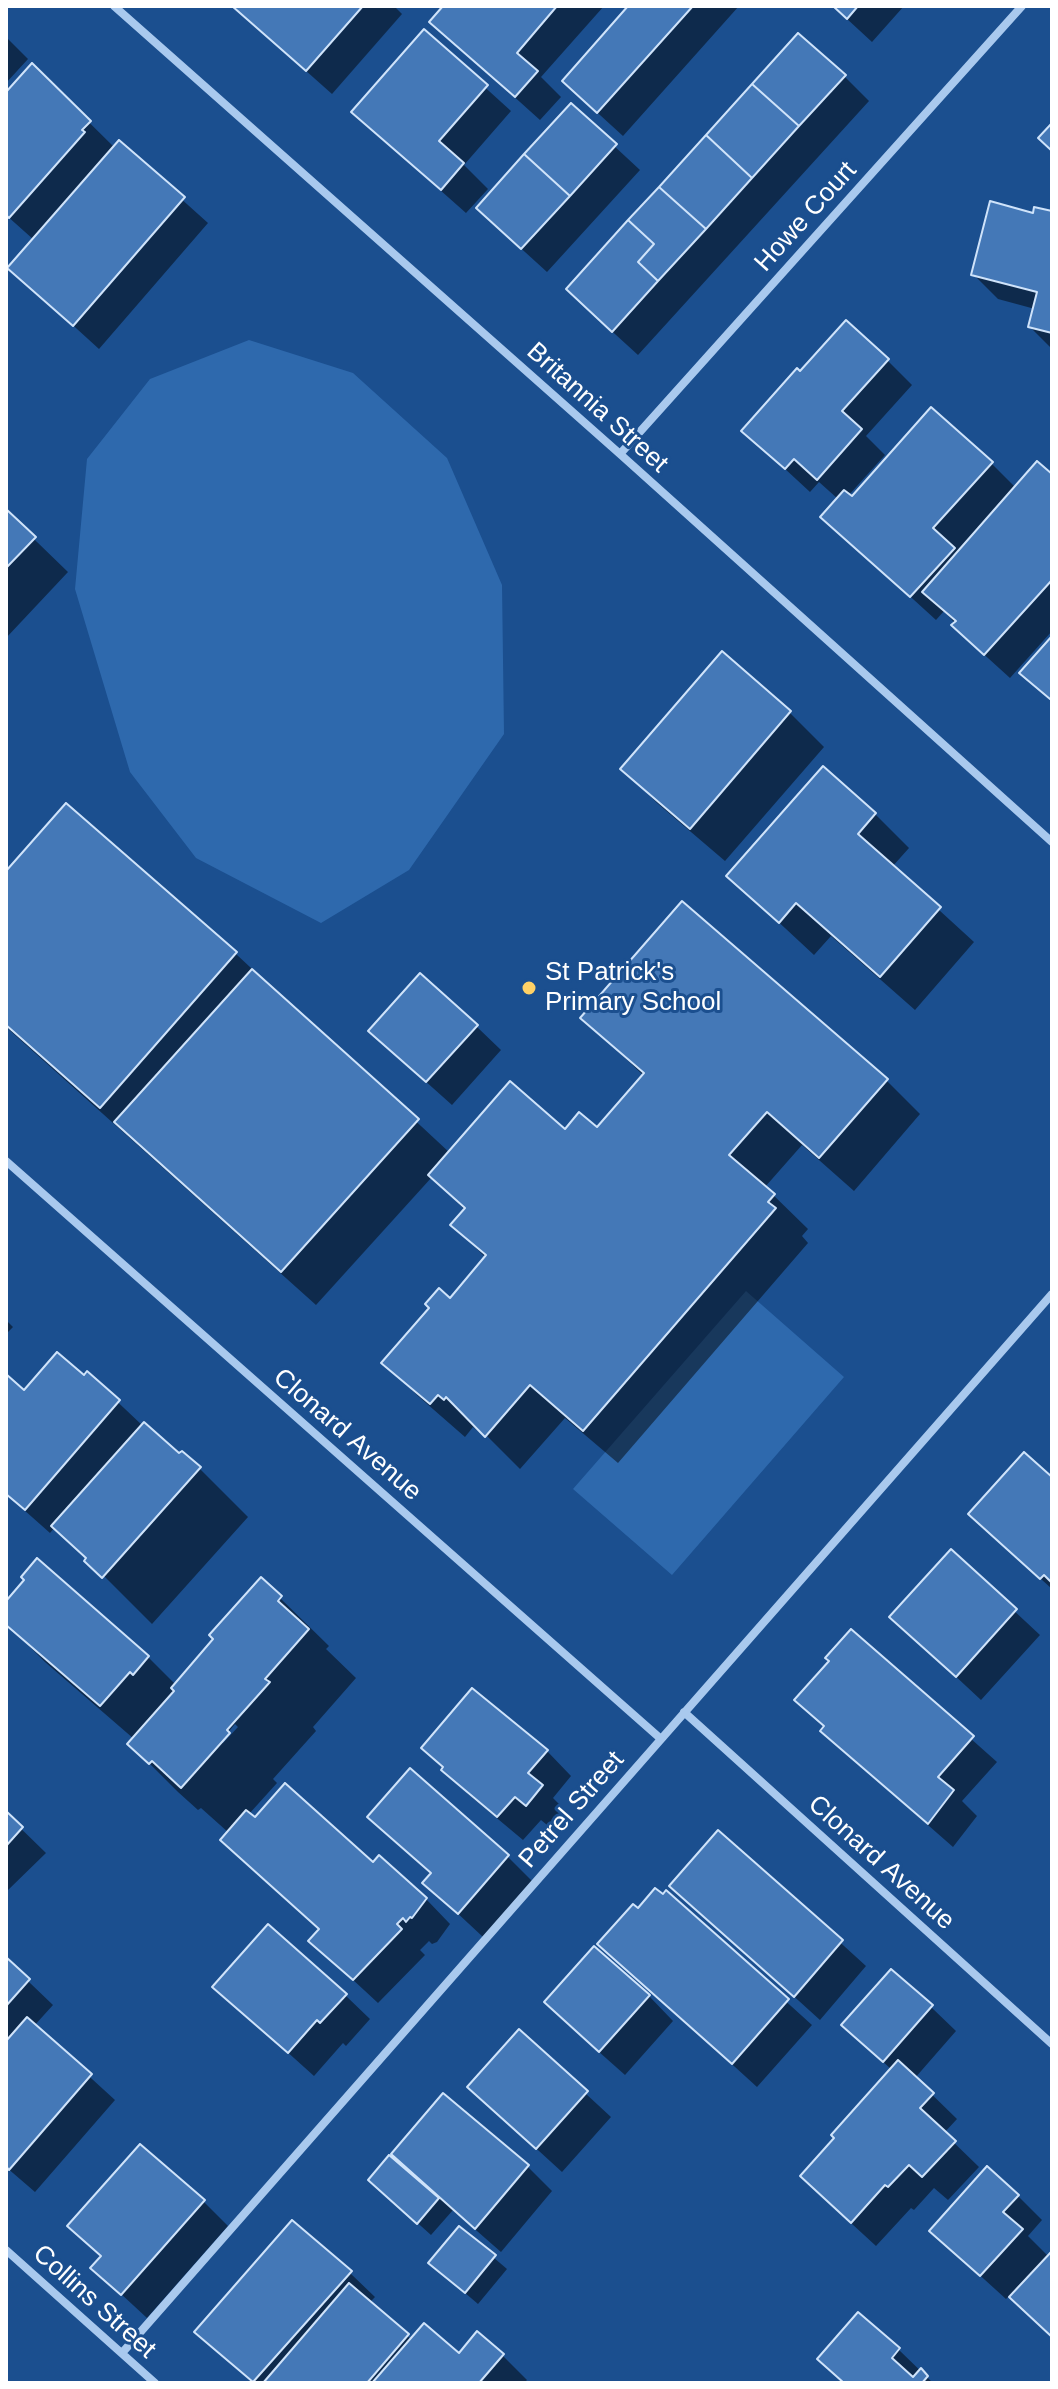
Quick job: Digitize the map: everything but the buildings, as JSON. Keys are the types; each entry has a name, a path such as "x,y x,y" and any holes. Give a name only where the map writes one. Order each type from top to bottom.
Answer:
{"street":[{"name":"Britannia Street","path":"114,6 1052,842"},
{"name":"Howe Court","path":"620,454 1022,6"},
{"name":"Clonard Avenue","path":"6,1161 661,1739"},
{"name":"Petrel Street","path":"122,2353 1052,1294"},
{"name":"Clonard Avenue","path":"684,1712 1052,2044"},
{"name":"Collins Street","path":"6,2250 155,2383"}],"shaded area":[{"path":"249,340 353,373 447,458 502,585 504,734 409,870 321,923 196,858 130,772 75,589 87,459 150,379"},
{"path":"746,1291 844,1377 672,1575 573,1489"}],"place":[{"name":"St Patrick's Primary School","path":"529,988"}]}
